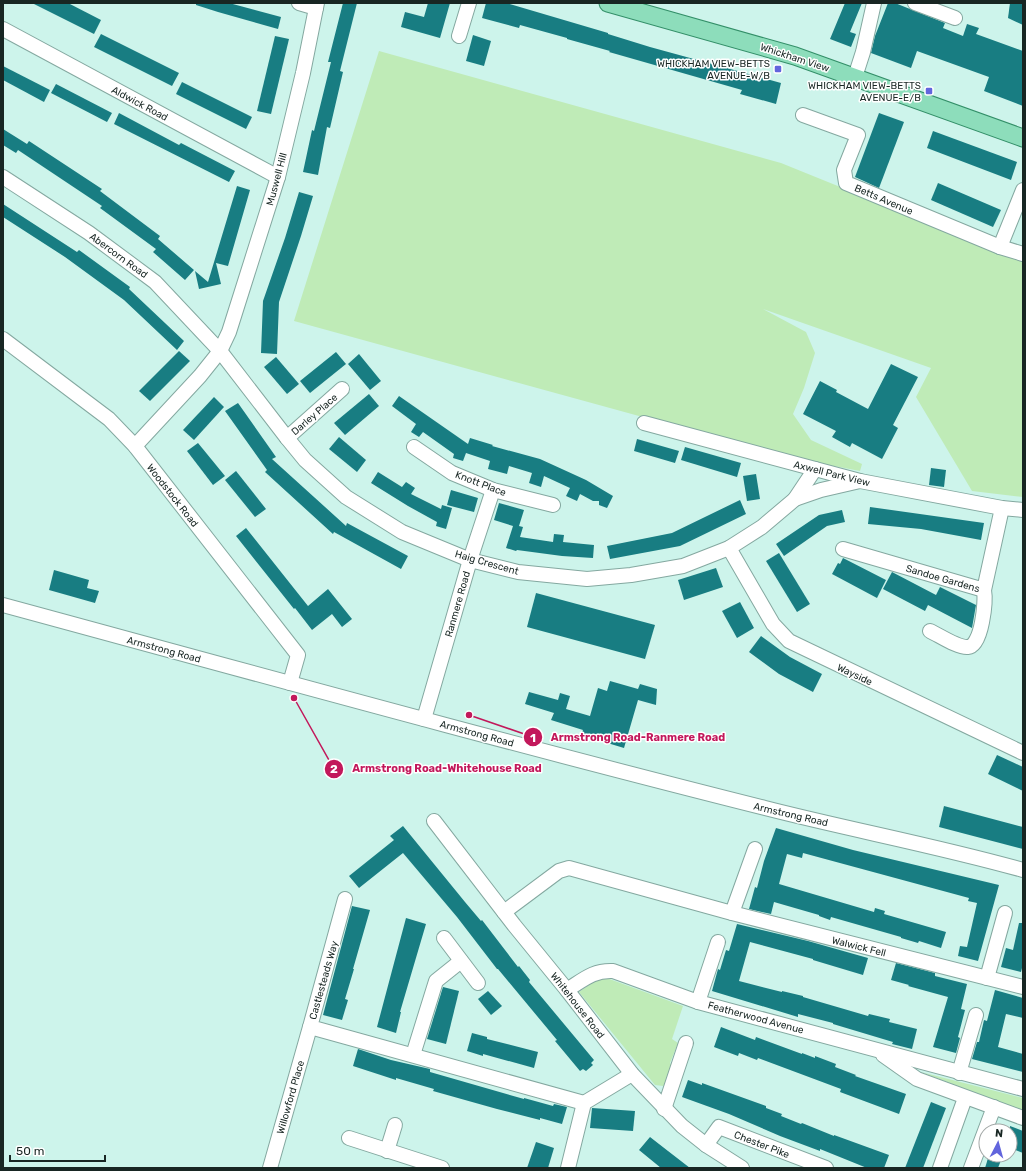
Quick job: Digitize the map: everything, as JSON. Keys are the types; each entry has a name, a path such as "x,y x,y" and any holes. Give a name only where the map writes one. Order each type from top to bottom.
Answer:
{"main road":[{"name":"Whickham View","path":"608,3 795,56 1023,138"}],"street":[{"path":"299,3 316,5"},
{"path":"459,36 469,3"},
{"path":"855,77 863,52 874,3"},
{"path":"915,3 955,18"},
{"name":"Muswell Hill","path":"135,446 200,376 220,351 229,332 278,177 304,74 316,5"},
{"name":"Aldwick Road","path":"3,29 278,177"},
{"name":"Betts Avenue","path":"803,115 858,135 844,170 846,183 1000,247 1023,254"},
{"name":"Abercorn Road","path":"3,177 89,233 155,282 220,351"},
{"path":"1000,247 1023,190"},
{"name":"Woodstock Road","path":"3,339 109,419 135,446 298,655 290,683"},
{"name":"Haig Crescent","path":"220,351 286,438 305,460 346,497 402,532 470,560 518,572 587,579 632,575 683,566 729,548 762,527 795,499 821,490 860,481"},
{"name":"Darley Place","path":"286,438 342,390"},
{"name":"Axwell Park View","path":"644,423 860,481 1002,508 1023,510"},
{"name":"Knott Place","path":"414,447 452,473 493,490 553,506"},
{"path":"795,499 814,469"},
{"name":"Ranmere Road","path":"424,719 470,560 493,490"},
{"name":"Sandoe Gardens","path":"844,549 984,590 1002,508"},
{"name":"Wayside","path":"729,548 773,624 789,641 1023,753"},
{"path":"930,630 959,645 967,647 972,646 976,641 985,607 984,590"},
{"name":"Armstrong Road","path":"3,605 424,719 766,809 903,840 1023,870"},
{"name":"Whitehouse Road","path":"434,821 632,1074 682,1126 706,1145 742,1168"},
{"path":"729,912 755,849"},
{"name":"Walwick Fell","path":"504,912 559,871 569,868 729,912 1023,987"},
{"name":"Castlesteads Way","path":"345,899 310,1027 584,1103"},
{"path":"987,978 1005,913"},
{"path":"444,938 478,983"},
{"name":"Featherwood Avenue","path":"718,942 698,1002 1023,1089"},
{"path":"413,1055 436,981 461,961"},
{"path":"567,990 594,973 604,970 613,971 698,1002"},
{"path":"959,1073 976,1015"},
{"name":"Willowford Place","path":"270,1168 310,1027"},
{"path":"664,1108 686,1043"},
{"name":"Featherwood Avenue","path":"875,1049 917,1079 965,1098 1023,1118"},
{"path":"568,1168 584,1103 632,1074"},
{"path":"940,1168 965,1098"},
{"path":"971,1168 994,1107"},
{"path":"387,1151 396,1125"},
{"name":"Chester Pike","path":"706,1145 719,1127 826,1168"},
{"path":"349,1138 442,1168"}],"green space":[{"path":"379,51 781,163 996,250 1023,259 1023,497 972,491 916,397 931,368 763,309 806,332 815,353 804,388 793,414 811,440 862,464 860,471 813,462 639,416 294,321"},
{"path":"604,977 683,1006 672,1039 678,1043 670,1063 674,1068 669,1082 663,1086 655,1085 579,992 599,978"},
{"path":"921,1072 1023,1098 1023,1111"}],"building":[{"path":"32,3 68,3 101,20 94,34"},
{"path":"196,3 229,3 281,17 278,29 218,12 196,5"},
{"path":"343,3 357,3 340,71 343,72 330,128 327,127 318,175 303,172 312,130 314,131 331,62 328,62"},
{"path":"428,3 450,3 440,38 401,27 405,12 424,17"},
{"path":"486,3 506,3 650,47 781,83 776,104 740,94 742,90 609,52 610,51 567,38 520,25 519,28 482,18"},
{"path":"845,3 862,3 850,32 856,34 851,47 830,39"},
{"path":"888,3 895,3 945,23 943,28 963,36 967,24 979,28 976,34 1023,51 1023,106 984,91 989,77 917,51 911,68 871,53 875,36"},
{"path":"1010,3 1023,3 1023,25 1008,18"},
{"path":"101,34 179,73 172,86 94,47"},
{"path":"473,35 491,41 484,66 466,61"},
{"path":"275,36 289,39 271,114 257,111"},
{"path":"3,66 50,90 44,102 3,80"},
{"path":"182,82 252,117 246,129 176,94"},
{"path":"56,84 112,113 107,122 51,93"},
{"path":"119,113 179,145 181,143 235,171 229,182 114,124"},
{"path":"879,113 904,122 879,188 855,177"},
{"path":"3,129 27,144 29,141 102,189 100,191 160,236 158,239 194,270 185,280 153,252 156,249 100,208 102,206 18,150 16,153 3,145"},
{"path":"933,131 1017,162 1011,180 927,148"},
{"path":"938,183 1001,210 993,227 931,200"},
{"path":"237,186 250,190 228,266 216,263 221,284 199,289 195,271 208,282"},
{"path":"299,192 313,196 279,302 277,354 261,353 263,301"},
{"path":"3,204 77,252 79,250 130,287 129,289 184,341 177,350 124,300 65,257 3,217"},
{"path":"179,351 190,361 150,401 139,391"},
{"path":"336,352 346,364 310,393 300,381"},
{"path":"359,354 381,381 370,390 348,364"},
{"path":"276,357 299,384 287,394 264,367"},
{"path":"891,364 918,377 893,425 898,428 882,459 852,443 850,447 832,437 836,431 803,414 820,381 837,390 836,392 868,409"},
{"path":"369,394 379,406 345,435 334,423"},
{"path":"399,396 468,444 470,438 493,445 492,446 540,459 586,480 613,496 607,508 599,505 599,501 593,501 580,494 577,501 566,496 570,488 544,476 541,487 529,483 532,473 509,466 507,474 488,469 490,461 466,453 463,461 453,458 454,454 423,432 419,437 411,432 416,424 392,406"},
{"path":"214,397 224,407 194,440 183,430"},
{"path":"238,403 276,457 272,459 346,526 347,523 408,556 401,569 334,532 333,534 265,472 267,470 225,411"},
{"path":"339,437 366,460 357,472 329,449"},
{"path":"637,439 679,451 675,463 634,451"},
{"path":"198,443 225,476 213,485 187,451"},
{"path":"685,447 741,463 737,477 681,460"},
{"path":"931,468 946,470 944,487 929,485"},
{"path":"236,471 266,509 255,517 225,480"},
{"path":"378,472 402,487 406,482 415,488 411,494 441,509 442,505 452,508 446,529 436,526 437,522 371,483"},
{"path":"756,474 760,499 747,501 743,476"},
{"path":"451,490 478,498 474,512 447,505"},
{"path":"740,500 746,514 680,546 610,559 607,546 672,533"},
{"path":"499,503 524,510 519,526 523,527 520,537 553,542 554,534 564,535 563,542 594,545 593,558 516,551 506,548 513,526 494,520"},
{"path":"870,507 984,523 981,540 921,529 868,524"},
{"path":"842,510 845,522 827,526 784,556 776,544 819,515"},
{"path":"246,528 308,606 328,589 352,619 342,627 332,614 312,630 236,536"},
{"path":"779,553 810,604 797,612 766,561"},
{"path":"843,558 886,580 877,598 832,574 838,563 840,564"},
{"path":"716,568 723,587 684,600 678,580"},
{"path":"54,570 89,580 87,588 99,591 95,603 49,590"},
{"path":"892,572 936,595 940,587 976,605 972,628 928,605 925,611 883,589"},
{"path":"536,593 655,625 645,659 527,627"},
{"path":"740,602 754,628 737,638 722,611"},
{"path":"761,636 790,657 822,674 813,692 779,674 749,652"},
{"path":"610,681 638,689 640,684 657,689 656,705 638,700 624,748 581,735 583,730 551,720 554,713 525,704 529,692 558,700 560,693 570,696 566,709 590,716 598,688 607,691"},
{"path":"997,755 1023,767 1023,791 988,774"},
{"path":"944,806 1023,827 1023,849 939,827"},
{"path":"403,826 465,902 481,921 482,920 518,967 519,966 530,980 529,982 594,1060 591,1063 593,1065 586,1071 583,1069 580,1071 555,1041 557,1040 403,853 359,888 349,876 394,840 390,836"},
{"path":"776,828 853,850 999,885 978,961 958,956 960,946 967,947 977,903 968,901 969,898 803,853 802,858 787,854 779,884 874,912 875,908 885,911 884,914 946,932 941,948 919,941 918,943 831,917 830,920 819,915 774,902 771,914 749,909 755,887 757,888 764,861"},
{"path":"352,906 370,910 345,999 348,1000 342,1020 323,1015"},
{"path":"406,918 426,924 400,1012 396,1033 377,1027"},
{"path":"1019,923 1023,923 1023,964 1021,972 1001,967 1006,948 1013,950"},
{"path":"737,924 808,941 868,958 863,975 813,959 750,942 739,981 803,996 868,1016 869,1014 890,1019 889,1022 917,1029 912,1049 892,1044 893,1042 833,1023 798,1014 798,1017 712,991 718,969 720,970 726,950 729,951"},
{"path":"896,963 935,973 935,976 967,984 961,1009 965,1010 958,1037 960,1038 956,1053 933,1047 948,997 891,980"},
{"path":"443,987 459,991 446,1044 427,1039"},
{"path":"995,990 1023,998 1023,1018 1006,1014 998,1047 1023,1054 1023,1072 972,1059 977,1042 979,1042 984,1020 987,1021"},
{"path":"488,991 502,1006 491,1015 478,999"},
{"path":"721,1027 755,1040 756,1037 802,1054 815,1058 815,1056 836,1064 835,1067 856,1075 855,1076 906,1094 899,1114 840,1092 841,1089 758,1058 757,1060 739,1053 738,1056 714,1047"},
{"path":"472,1033 487,1037 487,1039 538,1052 534,1068 467,1051"},
{"path":"358,1049 391,1060 430,1069 430,1072 524,1099 553,1106 554,1104 567,1107 562,1124 497,1109 353,1066"},
{"path":"688,1080 702,1085 702,1083 766,1106 766,1108 782,1114 781,1116 801,1124 802,1123 889,1155 884,1168 867,1168 820,1149 820,1151 780,1136 729,1114 682,1097"},
{"path":"931,1102 946,1108 923,1168 905,1168"},
{"path":"592,1108 635,1111 633,1131 590,1128"},
{"path":"1018,1129 1023,1131 1023,1153 1018,1151"},
{"path":"650,1137 690,1168 661,1168 639,1150"},
{"path":"536,1142 554,1148 548,1168 527,1168"},
{"path":"987,1163 1000,1163 998,1168 985,1168"}],"place":[{"name":"WHICKHAM VIEW-BETTS AVENUE-W/B","path":"778,69"},
{"name":"WHICKHAM VIEW-BETTS AVENUE-E/B","path":"929,91"},
{"name":"Armstrong Road-Whitehouse Road","path":"294,698"},
{"name":"Armstrong Road-Ranmere Road","path":"469,715"}]}
